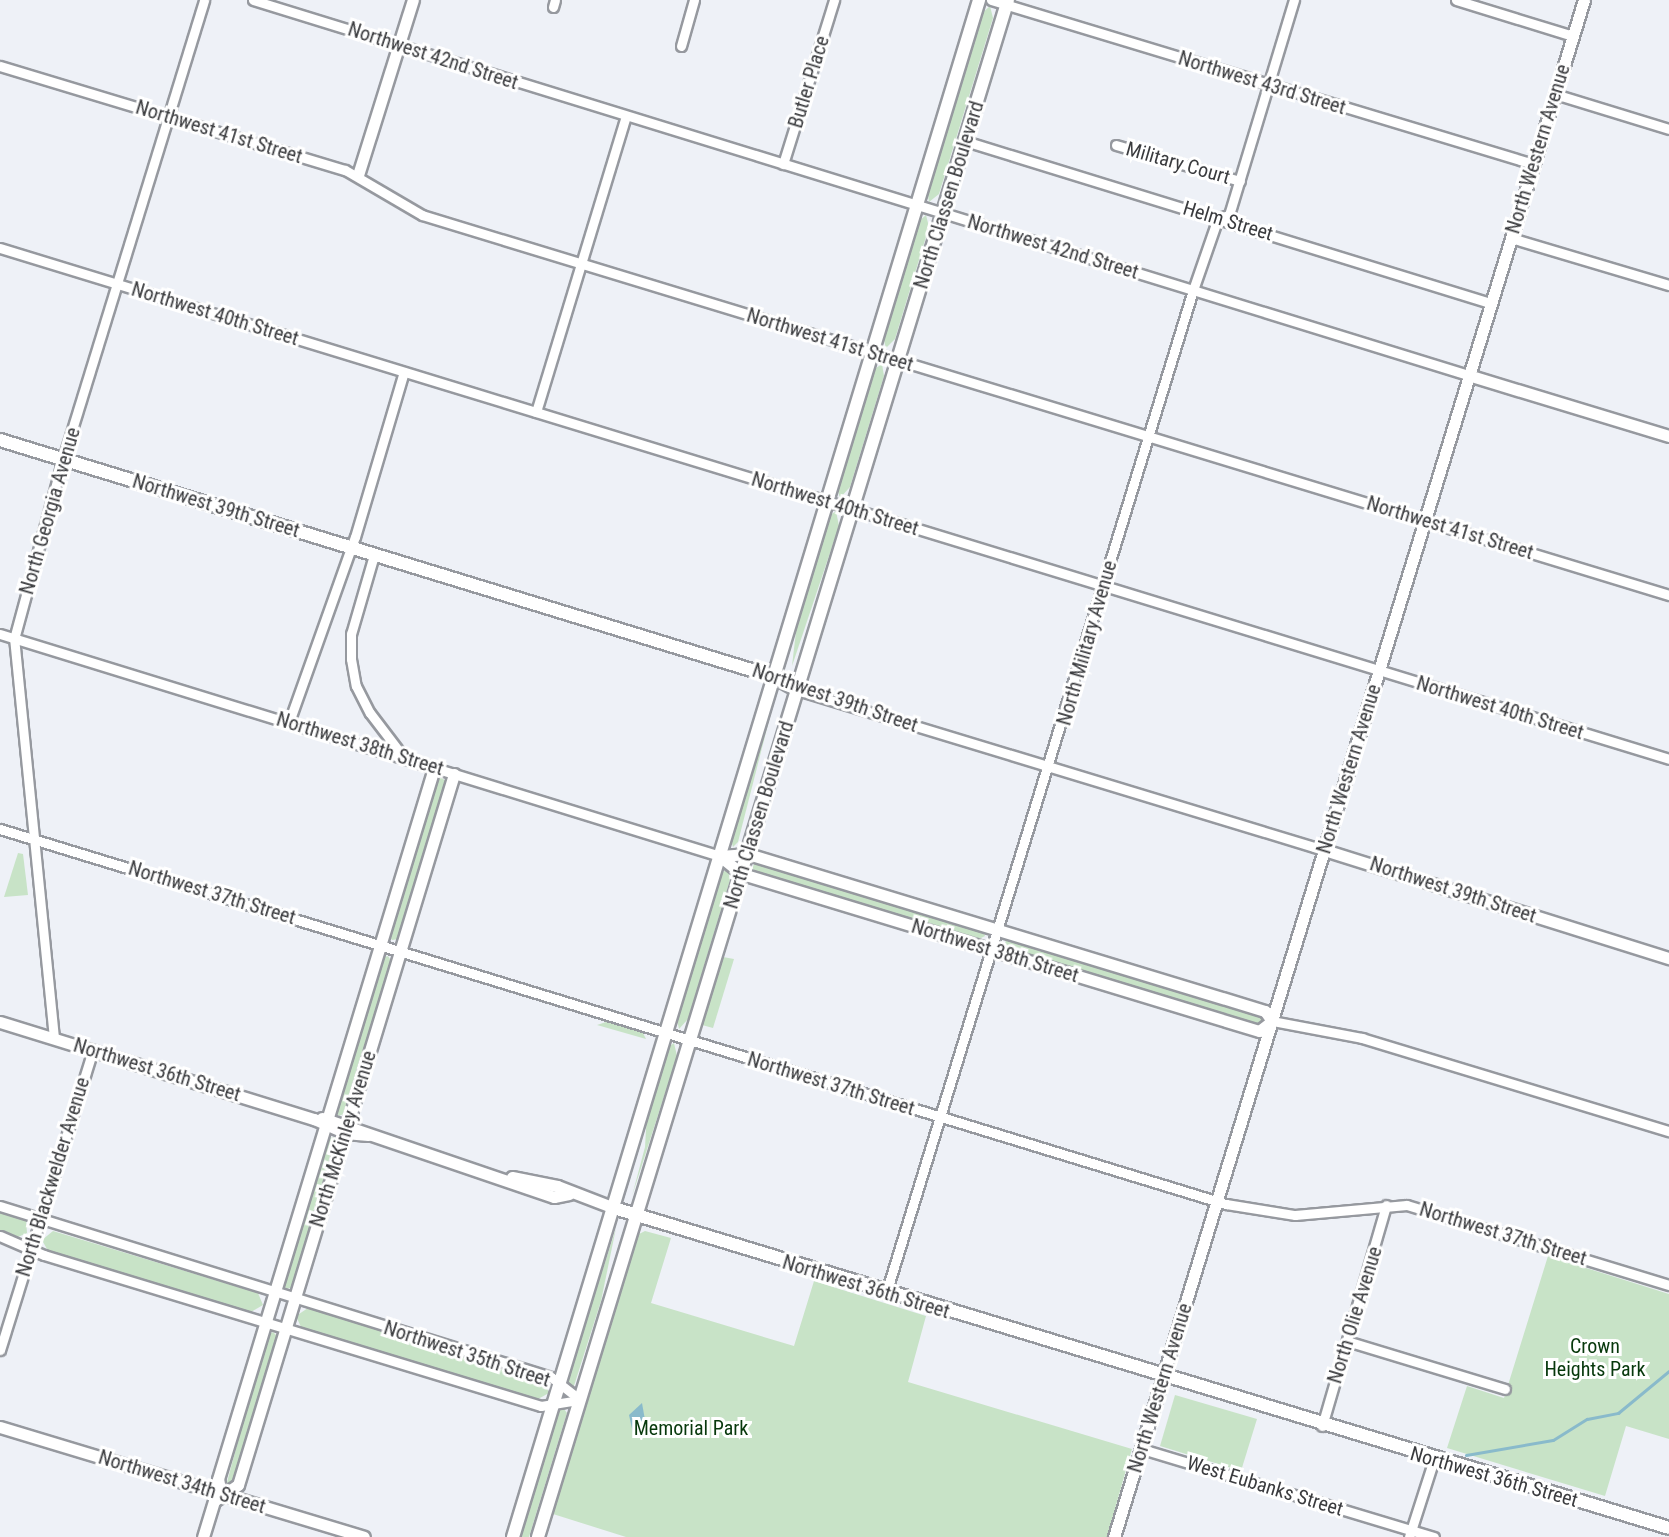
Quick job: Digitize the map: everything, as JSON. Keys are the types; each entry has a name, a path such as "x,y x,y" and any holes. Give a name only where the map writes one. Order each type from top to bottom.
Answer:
{"main road":[{"name":"North Classen Boulevard","path":"513,1537 979,0"},
{"name":"North Classen Boulevard","path":"538,1537 1007,3"},
{"name":"Northwest 39th Street","path":"0,440 774,677 797,690"},
{"name":"Northwest 36th Street","path":"614,1208 1322,1426 1669,1528"}],"street":[{"name":"North Georgia Avenue","path":"54,1038 14,639 63,459 204,0"},
{"name":"Northwest 42nd Street","path":"253,0 1669,436"},
{"path":"358,175 413,0"},
{"path":"681,46 694,0"},
{"name":"Butler Place","path":"783,164 834,0"},
{"name":"Northwest 43rd Street","path":"991,0 1533,164"},
{"name":"North Military Avenue","path":"886,1293 1051,767 1193,290 1218,218 1229,215 1294,0"},
{"path":"1456,0 1573,36"},
{"name":"North Western Avenue","path":"1114,1537 1584,0"},
{"name":"Northwest 41st Street","path":"0,66 358,175 414,212 1669,595"},
{"path":"1555,94 1669,129"},
{"path":"536,412 626,116"},
{"name":"Helm Street","path":"965,141 1490,303"},
{"name":"Military Court","path":"1116,145 1240,181"},
{"path":"1511,238 1669,285"},
{"name":"Northwest 40th Street","path":"0,248 1669,759"},
{"path":"289,722 351,547 404,372"},
{"path":"374,555 351,634 351,659 356,686 370,713 405,759"},
{"name":"Northwest 38th Street","path":"0,634 720,856 748,854 1265,1011 1272,1021 1362,1038 1669,1131"},
{"name":"Northwest 39th Street","path":"797,690 1669,958"},
{"name":"North McKinley Avenue","path":"203,1537 221,1494 218,1479 434,768"},
{"name":"North McKinley Avenue","path":"221,1494 238,1485 454,774"},
{"name":"Northwest 37th Street","path":"0,829 1217,1201 1295,1215 1407,1205 1669,1285"},
{"name":"Northwest 38th Street","path":"720,856 742,874 1259,1031 1272,1021"},
{"name":"Northwest 36th Street","path":"0,1022 504,1176 554,1197 569,1194 614,1208"},
{"name":"North Blackwelder Avenue","path":"0,1350 93,1050"},
{"name":"North Olie Avenue","path":"1322,1426 1386,1205"},
{"name":"Northwest 35th Street","path":"0,1206 551,1377 580,1400"},
{"name":"Northwest 35th Street","path":"0,1236 541,1406 580,1400"},
{"path":"1347,1341 1505,1389"},
{"name":"Northwest 34th Street","path":"0,1427 364,1537"},
{"name":"West Eubanks Street","path":"1142,1449 1410,1534 1434,1537"},
{"path":"1410,1534 1434,1459"}],"green space":[{"path":"990,6 993,18 939,194 929,202 927,190 980,15"},
{"path":"926,215 929,227 895,339 886,348 883,337 917,223"},
{"path":"882,364 884,376 850,487 840,498 837,488 873,370"},
{"path":"836,511 839,526 792,666 798,614 829,516"},
{"path":"775,697 738,842 733,847 730,837"},
{"path":"440,777 446,781 399,939 392,940 388,935 434,781"},
{"path":"18,853 23,854 28,895 4,897"},
{"path":"756,861 983,929 985,936 977,940 757,872 752,868"},
{"path":"728,869 730,880 688,1019 679,1029 676,1016 720,874"},
{"path":"1010,937 1261,1014 1265,1021 1256,1025 1008,949 1005,942"},
{"path":"388,956 392,962 346,1113 339,1116 335,1111 381,958"},
{"path":"723,957 734,959 713,1028 702,1025"},
{"path":"609,1021 642,1031 646,1039 597,1025"},
{"path":"674,1043 677,1056 632,1196 645,1147 647,1113 667,1048"},
{"path":"334,1137 337,1142 294,1287 286,1289 282,1282 326,1139"},
{"path":"0,1210 26,1219 27,1233 18,1237 0,1232"},
{"path":"616,1228 601,1301 573,1389 567,1381"},
{"path":"53,1231 258,1293 263,1305 251,1312 48,1251 42,1240"},
{"name":"Memorial Park","path":"645,1231 671,1238 651,1303 794,1346 814,1281 926,1316 908,1382 1132,1449 1107,1537 626,1537 553,1514 629,1259 639,1234"},
{"name":"Crown Heights Park","path":"1548,1256 1669,1294 1669,1439 1626,1426 1605,1496 1447,1448 1467,1386 1504,1398"},
{"path":"308,1308 544,1380 549,1393 538,1399 301,1327 296,1316"},
{"path":"273,1332 278,1337 234,1483 226,1486 266,1336"},
{"path":"1175,1395 1257,1419 1241,1471 1160,1446"},
{"path":"561,1405 567,1413 529,1537 520,1537"}],"water":[{"path":"642,1403 645,1420 633,1433 629,1415"}],"waterway":[{"path":"1466,1455 1553,1440 1587,1419 1618,1413 1669,1371"}]}
